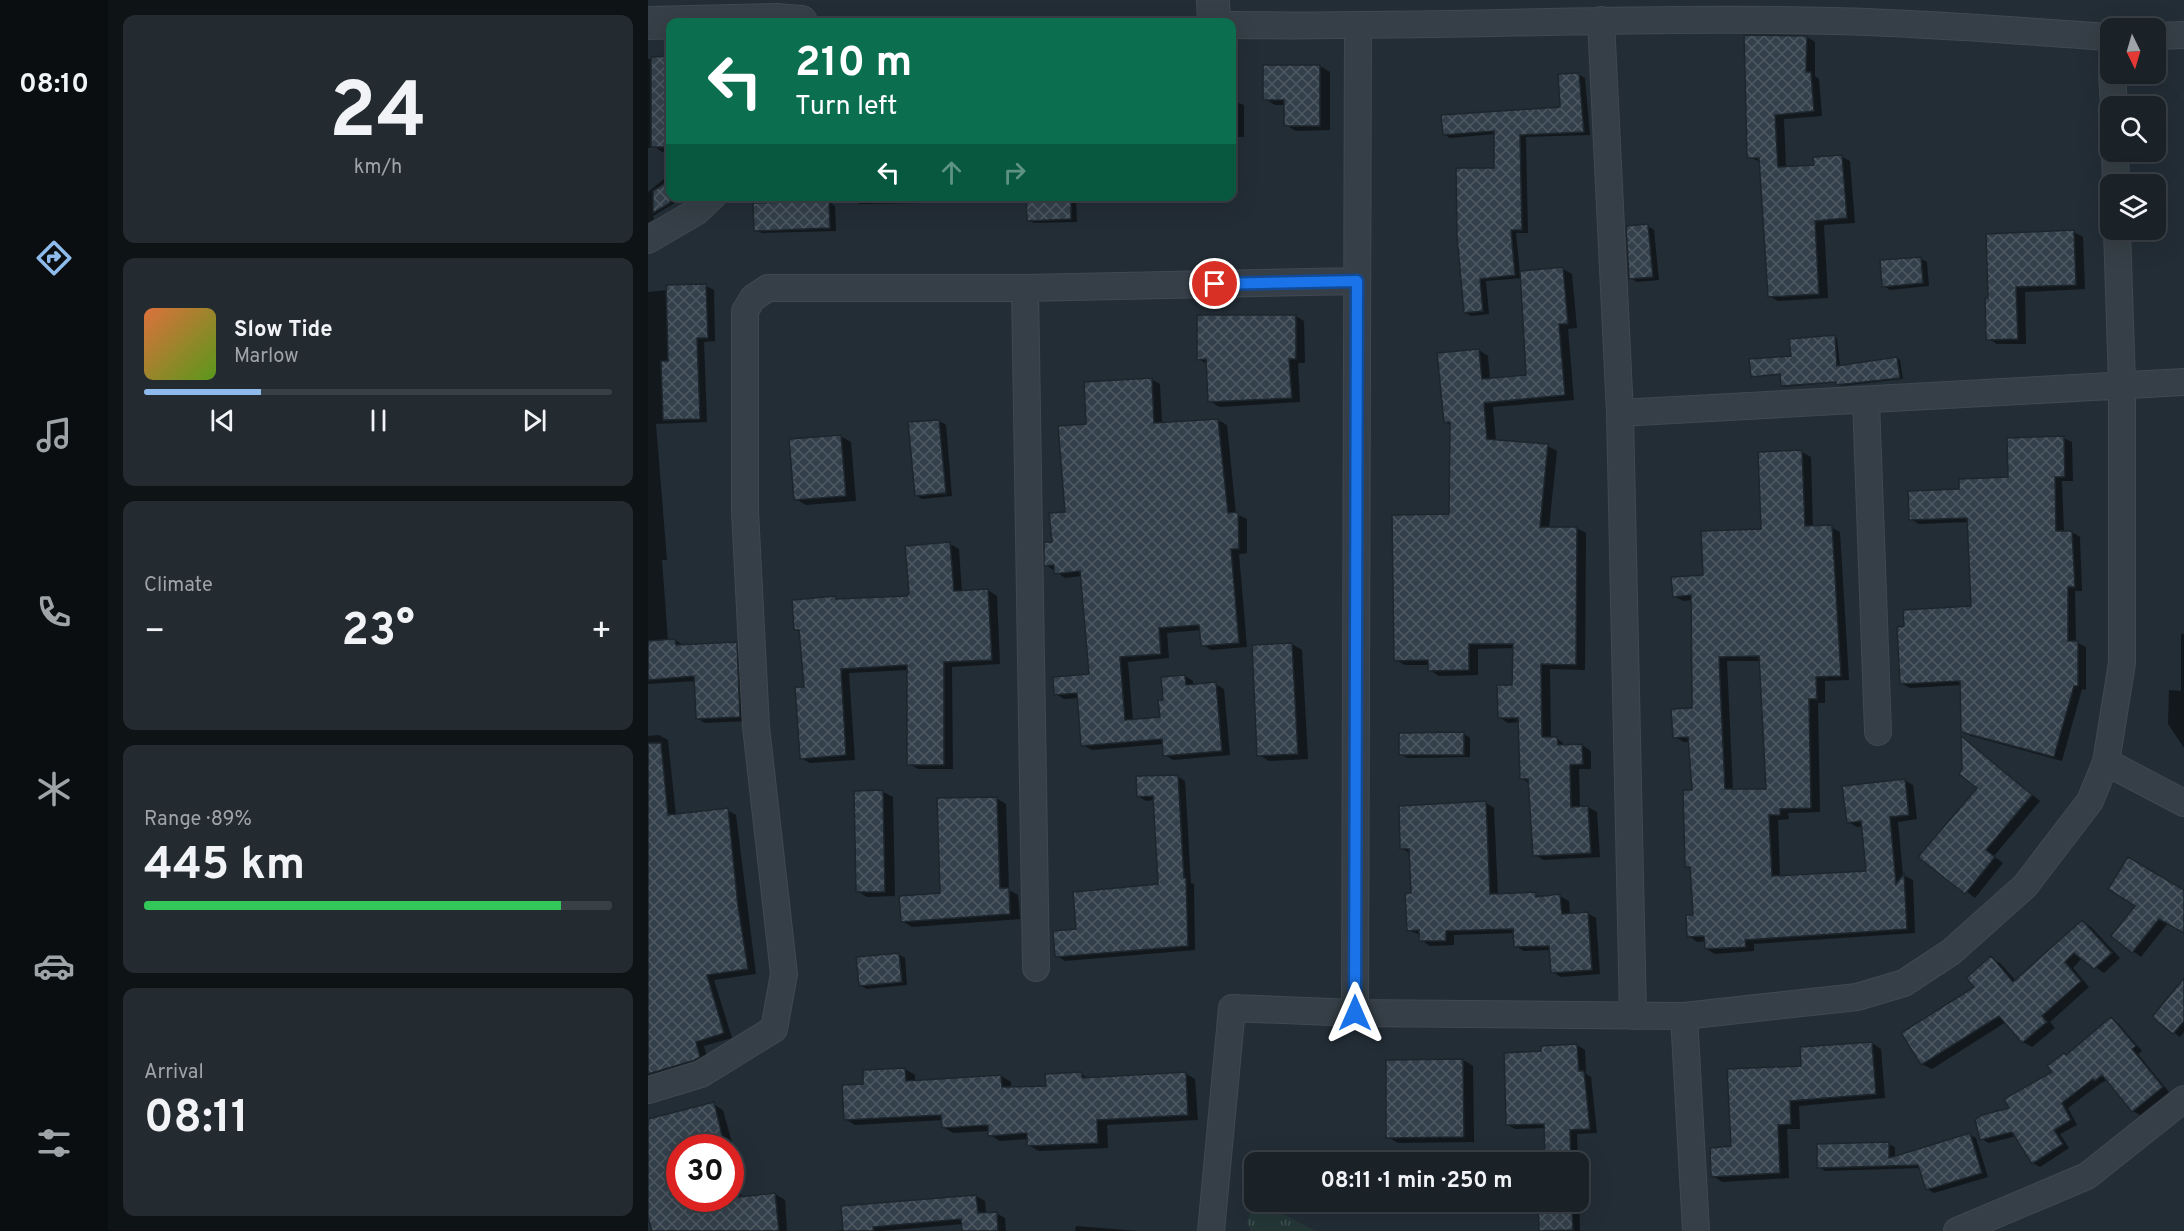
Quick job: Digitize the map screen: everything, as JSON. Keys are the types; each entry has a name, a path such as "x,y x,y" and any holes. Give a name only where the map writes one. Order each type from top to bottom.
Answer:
{"street":[{"path":"1214,0 1214,18"},
{"path":"1602,20 1620,413 1633,1016"},
{"path":"1236,25 1358,27 1602,20 1836,21 2100,36"},
{"path":"648,23 666,23"},
{"path":"1355,1013 1358,27"},
{"path":"2166,36 2184,35"},
{"path":"648,240 696,212 708,201"},
{"path":"1211,1231 1232,1008 1355,1013 1684,1016 1857,997 1904,983 1951,952 2025,886 2090,801 2106,762 2122,663 2122,384 2117,240"},
{"path":"648,1090 701,1074 774,1029 784,974 756,727 745,511 745,311 753,298 768,288 1024,288 1357,281"},
{"path":"1024,288 1036,968"},
{"path":"1620,413 2184,382"},
{"path":"1866,400 1878,732"},
{"path":"2106,762 2184,803"},
{"path":"1684,1016 1696,1231"},
{"path":"1957,1231 2087,1176 2184,1099"}],"green space":[{"path":"1251,1212 1280,1212 1315,1231 1251,1231 1247,1223"}],"building":[{"path":"1744,35 1807,36 1806,72 1811,72 1814,111 1775,115 1778,167 1814,165 1813,157 1842,155 1847,218 1815,221 1819,294 1768,297 1759,158 1747,158"},
{"path":"666,56 666,147 651,147 651,57"},
{"path":"1263,65 1320,65 1320,126 1284,126 1284,100 1263,100"},
{"path":"1579,73 1584,132 1520,135 1522,230 1511,230 1515,275 1480,279 1483,311 1464,313 1457,237 1456,168 1494,168 1494,131 1443,135 1441,115 1560,107 1558,74"},
{"path":"666,183 666,201 670,203 653,213 653,191"},
{"path":"829,201 830,228 754,231 753,203"},
{"path":"1026,201 1071,201 1071,219 1027,221"},
{"path":"1648,224 1653,277 1629,279 1626,226"},
{"path":"2074,230 2076,285 2016,287 2018,339 1986,340 1985,298 1988,298 1986,234"},
{"path":"1921,257 1923,283 1882,287 1880,260"},
{"path":"1563,267 1568,324 1559,324 1565,395 1484,403 1487,439 1548,444 1540,527 1577,527 1576,665 1541,664 1542,737 1557,737 1558,745 1582,744 1583,764 1570,765 1571,807 1588,806 1591,853 1533,856 1528,779 1520,779 1518,718 1498,718 1497,685 1512,685 1513,644 1469,644 1469,670 1428,671 1428,660 1394,661 1392,515 1449,514 1450,422 1444,423 1437,353 1479,349 1482,379 1526,375 1520,271"},
{"path":"706,284 708,338 697,338 700,419 663,420 661,361 668,361 666,285"},
{"path":"1197,315 1296,315 1296,359 1289,359 1292,398 1208,402 1206,359 1197,360"},
{"path":"1835,335 1837,366 1897,357 1900,378 1836,385 1836,382 1781,386 1780,374 1751,377 1749,359 1791,356 1789,339"},
{"path":"1152,378 1154,423 1218,419 1228,513 1238,512 1239,549 1231,549 1239,643 1201,646 1199,625 1159,628 1161,654 1120,657 1125,720 1160,717 1158,700 1163,700 1161,677 1185,675 1186,685 1216,682 1222,751 1163,756 1162,739 1081,746 1077,693 1054,695 1053,677 1089,674 1080,571 1054,574 1054,565 1044,566 1044,542 1052,542 1049,513 1065,512 1058,426 1086,424 1084,382"},
{"path":"939,420 946,493 915,496 908,422"},
{"path":"841,435 846,496 794,500 789,439"},
{"path":"2064,436 2065,477 2055,477 2056,531 2072,531 2075,587 2068,587 2068,641 2078,641 2078,686 2074,686 2054,757 1961,732 1960,681 1900,684 1897,627 1904,626 1903,610 1971,606 1967,518 1909,520 1908,491 1959,489 1959,479 2008,477 2007,438"},
{"path":"1802,450 1805,526 1832,525 1841,676 1816,677 1817,699 1809,699 1811,808 1780,809 1780,815 1769,815 1772,876 1866,871 1861,821 1847,823 1842,786 1905,779 1909,815 1890,817 1896,884 1904,874 1907,929 1745,940 1746,947 1705,949 1704,936 1687,937 1686,915 1693,915 1690,867 1685,867 1683,790 1692,790 1688,737 1673,738 1671,709 1692,708 1691,595 1673,597 1671,577 1703,575 1701,531 1761,529 1758,452","holes":["1759,656 1766,789 1725,789 1719,657"]},
{"path":"950,542 954,591 988,589 992,660 944,662 944,765 907,765 907,665 841,669 846,755 800,759 795,687 804,687 799,630 794,630 792,600 836,596 836,599 907,596 909,593 905,546"},
{"path":"675,639 676,645 737,642 740,717 696,719 694,676 648,680 648,641"},
{"path":"1292,643 1298,754 1257,756 1252,645"},
{"path":"1464,732 1464,755 1399,755 1399,733"},
{"path":"1961,736 2032,795 1986,850 1995,857 1965,894 1918,857 1977,788 1959,774 1962,769"},
{"path":"648,743 661,743 668,815 728,808 738,906 748,969 707,975 724,1033 696,1042 700,1057 695,1060 648,1074"},
{"path":"1178,775 1184,878 1186,878 1188,946 1055,957 1053,931 1076,929 1073,892 1158,884 1153,796 1137,797 1136,776"},
{"path":"883,790 885,892 856,892 854,791"},
{"path":"997,797 1000,888 1009,888 1010,914 901,922 899,896 940,893 937,798"},
{"path":"1486,801 1490,894 1536,892 1536,897 1560,894 1562,914 1588,912 1592,970 1551,973 1549,946 1514,947 1513,929 1446,931 1446,941 1419,941 1419,930 1407,931 1405,893 1411,893 1409,849 1400,849 1399,806"},
{"path":"2128,857 2184,890 2184,933 2159,919 2132,953 2111,936 2135,906 2108,889"},
{"path":"2082,920 2112,953 2094,969 2074,953 2065,962 2081,981 2042,1016 2047,1022 2022,1043 1999,1016 1921,1065 1901,1033 1974,987 1966,978 1991,956 2013,982"},
{"path":"899,953 902,982 859,986 856,957"},
{"path":"2184,978 2184,1021 2173,1034 2152,1017"},
{"path":"2111,1017 2136,1046 2132,1049 2163,1087 2132,1112 2102,1075 2095,1081 2093,1079 2062,1103 2071,1120 2054,1130 2063,1144 2032,1164 2012,1132 1980,1140 1975,1120 1982,1115 2009,1108 2004,1099 2052,1072 2047,1066 2064,1053 2066,1055"},
{"path":"1872,1042 1876,1094 1790,1101 1791,1124 1778,1125 1780,1173 1711,1177 1710,1148 1731,1146 1727,1069 1801,1066 1800,1047"},
{"path":"1577,1044 1579,1071 1584,1071 1590,1129 1570,1130 1571,1152 1545,1152 1544,1124 1506,1125 1504,1053 1541,1051 1541,1046"},
{"path":"1463,1059 1464,1137 1386,1138 1386,1060"},
{"path":"905,1068 906,1081 1001,1075 1002,1087 1046,1086 1045,1074 1082,1072 1082,1078 1186,1072 1188,1115 1097,1120 1098,1143 1027,1146 1027,1133 988,1136 988,1125 942,1128 941,1115 844,1120 842,1085 863,1084 863,1070"},
{"path":"714,1102 722,1134 666,1134 666,1212 744,1212 744,1196 775,1193 779,1231 652,1231 648,1217 648,1119"},
{"path":"1970,1133 1982,1173 1926,1190 1918,1165 1817,1168 1817,1144 1889,1142 1889,1158"},
{"path":"976,1195 978,1213 997,1212 998,1231 962,1231 961,1219 873,1227 874,1231 843,1231 841,1206"},
{"path":"1538,1212 1572,1212 1573,1230 1539,1231"}],"route":[{"path":"1215,284 1357,281 1355,1013"}]}
